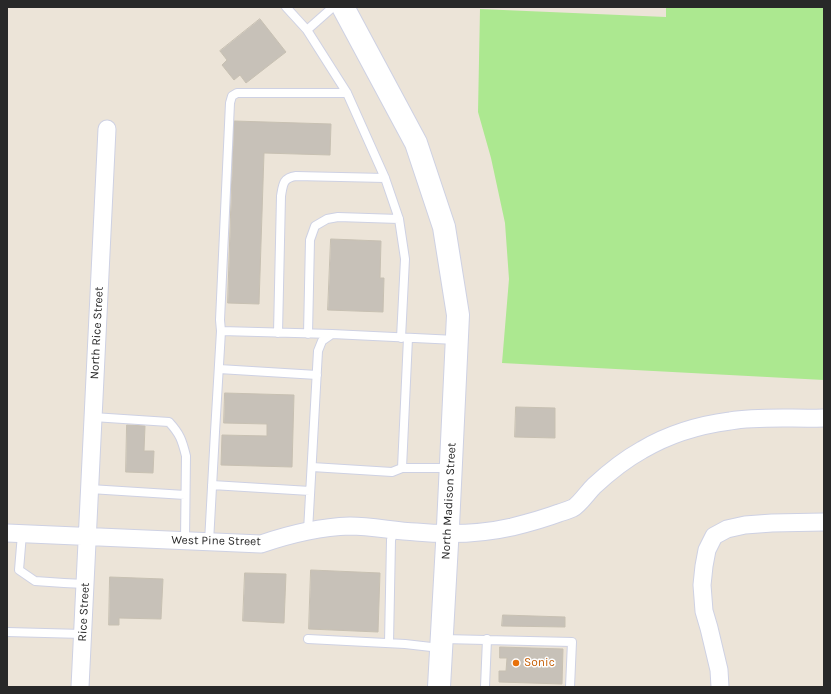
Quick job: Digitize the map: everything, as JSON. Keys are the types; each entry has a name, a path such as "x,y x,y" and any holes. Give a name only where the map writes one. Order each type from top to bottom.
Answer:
{"main road":[{"name":"North Madison Street","path":"343,7 416,143 444,227 458,316 439,687"}],"street":[{"name":"North Rice Street","path":"88,536 107,129"},
{"name":"West Pine Street","path":"14,533 261,544 287,535 318,529 349,526 448,534 511,527 546,518 574,508 593,487 618,466 642,450 671,435 699,426 738,420 824,418"},
{"path":"720,687 719,670 704,611 702,585 706,550 714,536 727,529 745,525 824,522"},
{"name":"Rice Street","path":"80,687 88,536"}],"lane":[{"path":"286,7 307,30 347,93 385,178 399,219 405,259 402,468"},
{"path":"307,30 333,7"},
{"path":"209,542 221,331 220,320 230,103 232,96 237,93 347,93"},
{"path":"278,333 281,196 283,184 289,177 296,176 385,178"},
{"path":"308,334 310,240 315,226 327,219 338,217 399,219"},
{"path":"221,331 332,334 456,340"},
{"path":"308,531 318,351 322,340 332,334"},
{"path":"219,369 317,375"},
{"path":"93,416 169,422 177,431 183,443 186,456 185,540"},
{"path":"312,467 392,472 402,468 451,468"},
{"path":"212,485 310,491"},
{"path":"90,489 186,495"},
{"path":"390,643 391,540 394,530"},
{"path":"14,533 19,570 35,581 85,584"},
{"path":"7,632 83,634"},
{"path":"308,638 405,644 487,639 572,642 570,687"},
{"path":"485,687 487,639"}],"green space":[{"path":"666,7 824,7 824,380 502,363 509,279 505,223 491,158 478,112 480,9 666,17"}],"building":[{"path":"260,19 286,52 246,83 240,75 234,80 222,65 227,60 220,51"},
{"path":"234,121 331,124 330,155 264,153 259,304 228,303"},
{"path":"331,239 381,241 380,278 384,278 383,312 328,310"},
{"path":"225,393 294,395 292,467 221,465 222,435 267,436 267,424 224,423"},
{"path":"516,407 555,408 555,438 515,437"},
{"path":"127,425 145,426 144,451 154,451 153,473 126,472"},
{"path":"311,570 380,573 378,632 309,629"},
{"path":"245,573 286,574 284,623 243,621"},
{"path":"110,577 163,579 161,619 119,618 119,625 109,625"},
{"path":"503,615 565,617 565,627 502,626"},
{"path":"500,647 563,649 562,684 499,682 499,671 506,671 507,658 500,658"}],"place":[{"name":"Sonic","path":"516,663"}]}
